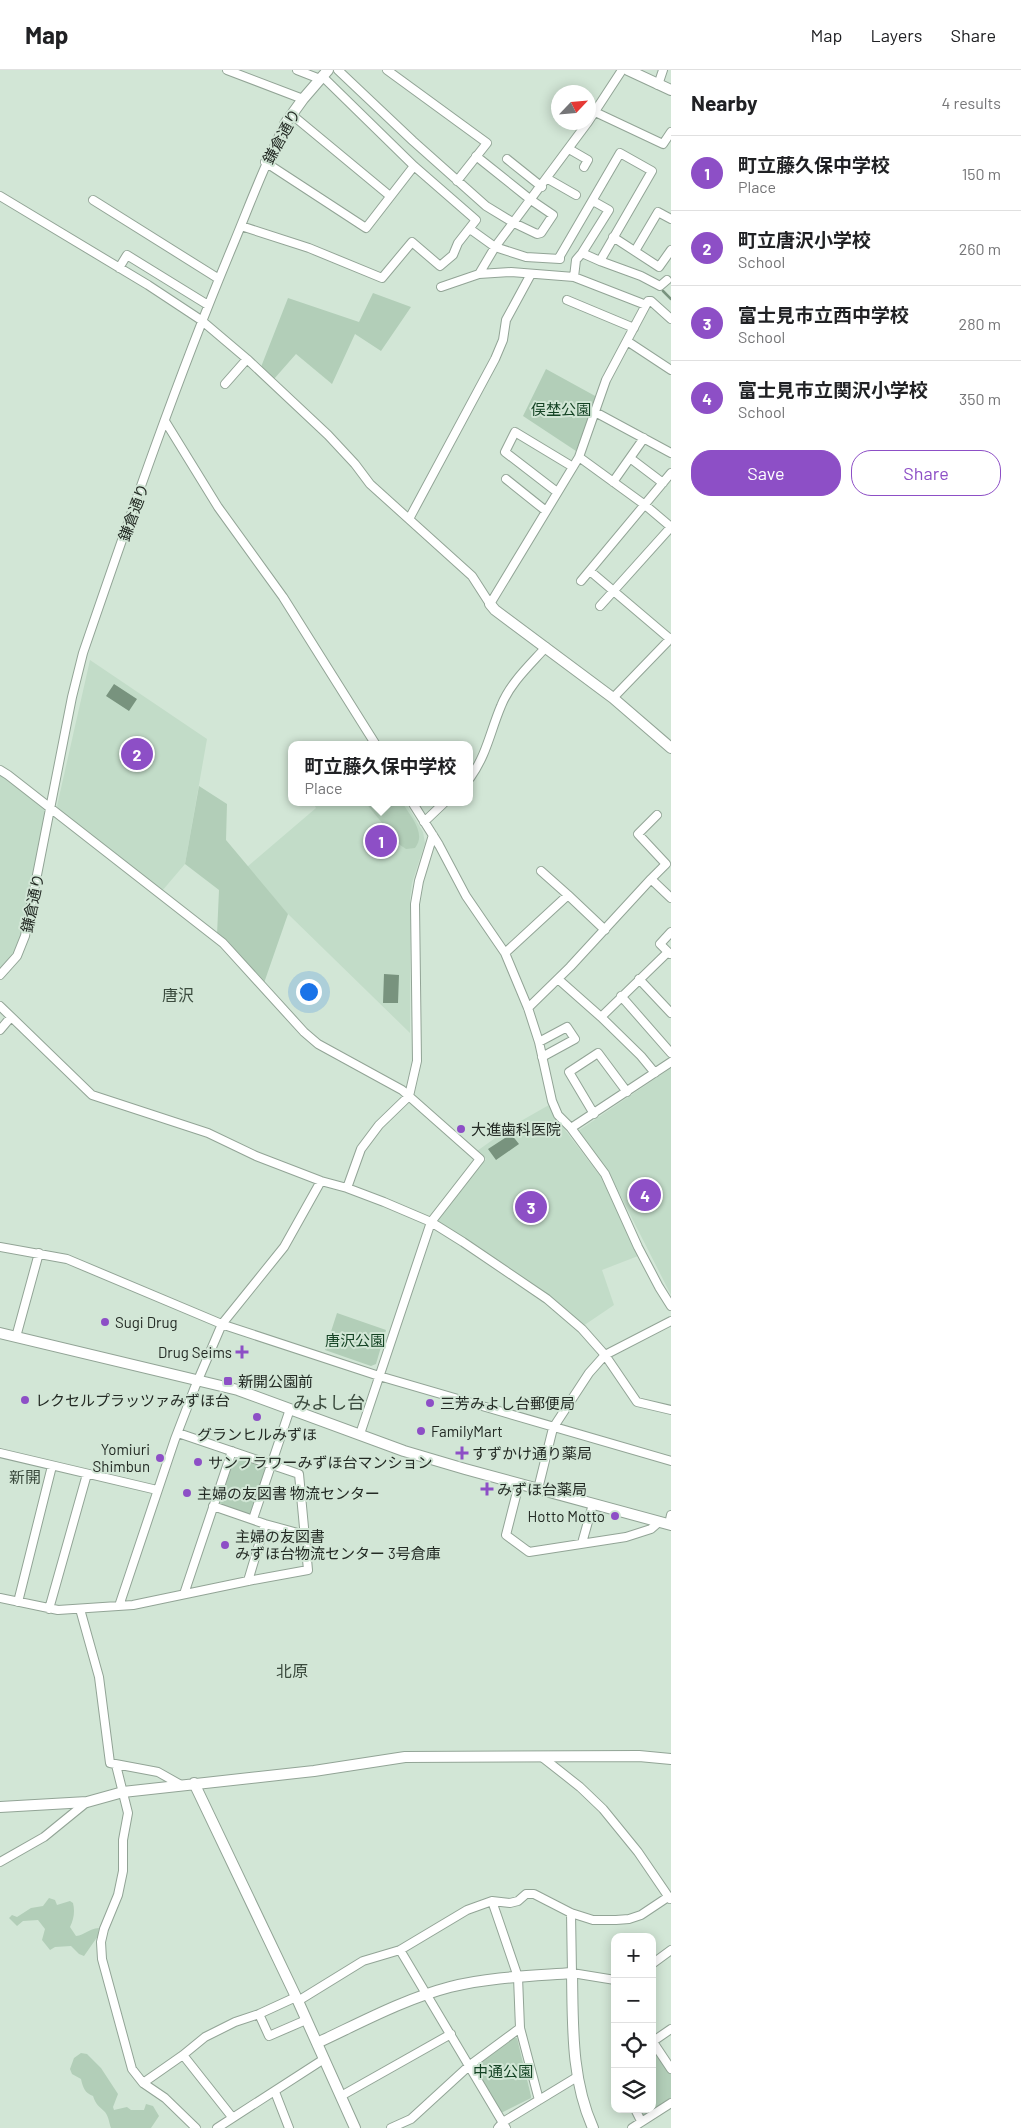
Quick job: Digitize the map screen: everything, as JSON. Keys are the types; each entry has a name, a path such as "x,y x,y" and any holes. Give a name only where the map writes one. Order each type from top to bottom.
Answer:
{"street":[{"path":"227,70 303,99"},
{"path":"241,226 309,248 382,278 412,242 440,266 453,255 458,242 476,220 414,166 323,75 297,70"},
{"path":"338,70 395,125 486,206 537,234 541,232 553,215 476,156"},
{"path":"387,70 487,143 457,181"},
{"path":"596,110 622,70"},
{"path":"628,70 671,90"},
{"path":"658,85 663,70"},
{"name":"鎌倉通り","path":"0,976 17,956 23,945 34,901 50,806 79,665 201,320 266,162 291,114 323,75"},
{"path":"596,112 663,144 671,132"},
{"path":"291,114 390,196"},
{"path":"479,274 495,247 548,179 582,130"},
{"path":"569,149 588,160 584,167"},
{"path":"560,260 560,256 620,153 652,171 600,261"},
{"path":"507,159 542,187"},
{"path":"266,162 366,228 414,166"},
{"path":"548,179 576,196"},
{"path":"0,196 148,285 201,320 247,359 328,436 355,464 370,484 472,576 495,610 613,698 671,748"},
{"path":"93,200 218,279"},
{"path":"574,277 576,260 609,210 593,201"},
{"path":"635,251 658,212 671,219"},
{"path":"470,228 495,247 526,257 576,260"},
{"path":"582,253 641,276 660,286 669,281 659,268 613,237"},
{"path":"659,268 671,250"},
{"path":"119,268 127,255 208,305"},
{"path":"148,285 156,272"},
{"path":"441,287 479,274 491,272 574,277 646,306"},
{"path":"409,519 496,359 503,340 506,320 531,274"},
{"path":"567,300 634,328"},
{"path":"490,604 579,457 606,380 648,301 651,301 671,320"},
{"path":"627,341 671,370"},
{"path":"225,384 247,359"},
{"path":"595,412 671,453"},
{"path":"165,421 218,507 283,597 373,741"},
{"path":"558,492 504,452 515,432 573,467"},
{"path":"613,482 644,438"},
{"path":"579,457 670,525 600,606"},
{"path":"630,458 663,483"},
{"path":"582,581 671,473"},
{"path":"506,479 546,510"},
{"path":"590,571 671,639 613,698"},
{"path":"473,773 485,753 500,706 507,694 546,647"},
{"path":"0,770 50,806 159,895 223,942 304,1032 318,1044 379,1077 409,1096 480,1158 431,1222 360,1434"},
{"path":"414,806 466,896 505,953 528,1008 539,1042 552,1101 558,1115 571,1128 605,1174 638,1247 671,1306"},
{"path":"424,822 441,806"},
{"path":"528,1008 558,980 666,864 638,834 657,815"},
{"path":"347,1188 361,1149 379,1125 409,1096 417,1061 416,904 419,881 433,836"},
{"path":"541,871 605,930"},
{"path":"651,879 671,898"},
{"path":"505,953 568,895"},
{"path":"601,1017 639,979 669,954 660,944 671,932"},
{"path":"639,979 670,1011"},
{"path":"558,980 601,1017 641,1056 655,1073"},
{"path":"621,996 671,1053"},
{"path":"0,1006 92,1094 208,1133 256,1156 321,1181 347,1188 431,1222 547,1299 582,1329 605,1355 637,1402 671,1410"},
{"path":"0,1030 11,1017"},
{"path":"539,1042 567,1027 575,1039 542,1058"},
{"path":"594,1114 569,1072 598,1053 627,1092"},
{"path":"571,1128 671,1062"},
{"path":"119,1606 157,1490 198,1380 222,1324 284,1247 321,1181"},
{"path":"0,1247 39,1253 67,1260 222,1324 379,1376 671,1461"},
{"path":"16,1337 39,1253"},
{"path":"538,1489 553,1428 589,1373 605,1355 671,1321"},
{"path":"0,1333 238,1390 412,1453 593,1504 667,1521"},
{"path":"253,1519 290,1409"},
{"path":"0,1598 49,1609 133,1605 308,1570 298,1474 178,1433"},
{"path":"184,1594 232,1451"},
{"path":"0,1453 157,1490"},
{"path":"18,1602 52,1466"},
{"path":"49,1609 87,1474"},
{"path":"519,1484 506,1535 529,1552 626,1537 651,1529 667,1521"},
{"path":"582,1543 593,1504"},
{"path":"213,1506 265,1524 305,1535"},
{"path":"248,1581 265,1524"},
{"path":"80,1609 102,1692 109,1760 116,1765 158,1772 182,1785"},
{"path":"0,1806 87,1802 123,1792 314,1771 405,1757 639,1756 671,1759"},
{"path":"142,2083 183,2055 205,2037 235,2022 297,1999 363,1961 400,1950 460,1914 492,1901 510,1903 518,1901 526,1894 534,1894 571,1913 593,1920 629,1919 642,1915 669,1899 647,1865 603,1809 580,1787 542,1757"},
{"path":"116,1765 128,1813 122,1840 123,1871 118,1895 104,1929 101,1942 102,1959 127,2058 132,2069 142,2083 165,2098 196,2128"},
{"path":"194,1783 356,2128"},
{"path":"0,1862 44,1837 87,1802"},
{"path":"492,1901 518,1977 520,2028 539,2100"},
{"path":"571,1913 574,2048 577,2077 583,2102 593,2128"},
{"path":"400,1950 470,2064 502,2126 539,2100 577,2077"},
{"path":"656,1961 671,1950"},
{"path":"317,2043 426,1994 476,1982 572,1973 611,1979"},
{"path":"259,2014 269,2036 306,2020"},
{"path":"391,2128 411,2119 470,2064 520,2028"},
{"path":"656,2040 671,2029"},
{"path":"341,2096 451,2034"},
{"path":"656,2046 671,2069"},
{"path":"183,2055 232,2118"},
{"path":"217,2128 324,2059"},
{"path":"275,2092 289,2128"},
{"path":"632,2128 671,2103"},
{"path":"637,2113 642,2121"},
{"path":"411,2119 415,2128"}],"shaded area":[{"path":"90,660 207,739 185,864 162,891 57,806"},
{"path":"114,684 137,699 129,711 106,696"},
{"path":"0,772 46,808 23,928 15,951 0,970"},
{"path":"315,806 407,806 423,832 425,843 412,883 410,899 410,1033 288,914 247,867 316,808"},
{"path":"384,974 399,975 398,1003 383,1003"},
{"path":"671,1068 671,1295 609,1173 578,1131"},
{"path":"549,1105 555,1117 601,1177 638,1256 602,1270 614,1305 583,1326 537,1287 438,1222 437,1218 486,1159 477,1151 512,1126"},
{"path":"511,1134 519,1144 496,1160 488,1149"}],"green space":[{"path":"373,293 411,307 381,351 355,334 332,384 296,354 274,379 261,367 288,298 359,322"},
{"name":"俣埜公園","path":"546,369 597,397 576,451 523,416"},
{"path":"199,786 227,804 226,840 288,914 264,983 217,935 219,890 185,864"},
{"path":"368,806 405,806 416,825 419,836 415,848 406,849 400,845"},
{"name":"唐沢公園","path":"337,1313 386,1330 376,1364 371,1366 325,1350"},
{"path":"237,1456 264,1465 266,1470 252,1513 249,1515 220,1505 218,1502 234,1458"},
{"path":"49,1898 55,1900 57,1905 70,1901 73,1903 74,1915 70,1927 76,1936 99,1928 98,1936 84,1956 71,1946 55,1947 50,1950 42,1940 45,1929 38,1920 23,1921 17,1926 9,1918 12,1915 17,1917 31,1908 43,1906"},
{"name":"中通公園","path":"514,2038 517,2038 531,2098 501,2113 475,2067 476,2063"},
{"path":"656,2050 671,2073 671,2100 656,2110"},
{"path":"81,2053 87,2054 101,2068 118,2094 113,2107 114,2110 127,2107 131,2110 144,2110 146,2104 153,2106 159,2116 151,2128 111,2128 105,2112 93,2096 85,2090 81,2079 72,2074 70,2069 74,2058"}],"waterway":[{"path":"663,291 671,299"}],"place":[{"name":"町立唐沢小学校","path":"137,754"},
{"name":"町立藤久保中学校","path":"381,841"},
{"name":"大進歯科医院","path":"461,1129"},
{"name":"富士見市立関沢小学校","path":"645,1195"},
{"name":"富士見市立西中学校","path":"531,1207"},
{"name":"Sugi Drug","path":"105,1322"},
{"name":"Drug Seims","path":"242,1352"},
{"name":"新開公園前","path":"228,1381"},
{"name":"レクセルプラッツァみずほ台","path":"25,1400"},
{"name":"三芳みよし台郵便局","path":"430,1403"},
{"name":"グランヒルみずほ","path":"257,1417"},
{"name":"FamilyMart","path":"421,1431"},
{"name":"すずかけ通り薬局","path":"462,1453"},
{"name":"Yomiuri Shimbun","path":"160,1458"},
{"name":"サンフラワーみずほ台マンション","path":"198,1462"},
{"name":"みずほ台薬局","path":"487,1489"},
{"name":"主婦の友図書 物流センター","path":"187,1493"},
{"name":"Hotto Motto","path":"615,1516"},
{"name":"主婦の友図書 みずほ台物流センター 3号倉庫","path":"225,1545"}],"district":[{"name":"唐沢","path":"178,994"},
{"name":"みよし台","path":"329,1402"},
{"name":"新開","path":"25,1476"},
{"name":"北原","path":"292,1670"}]}
